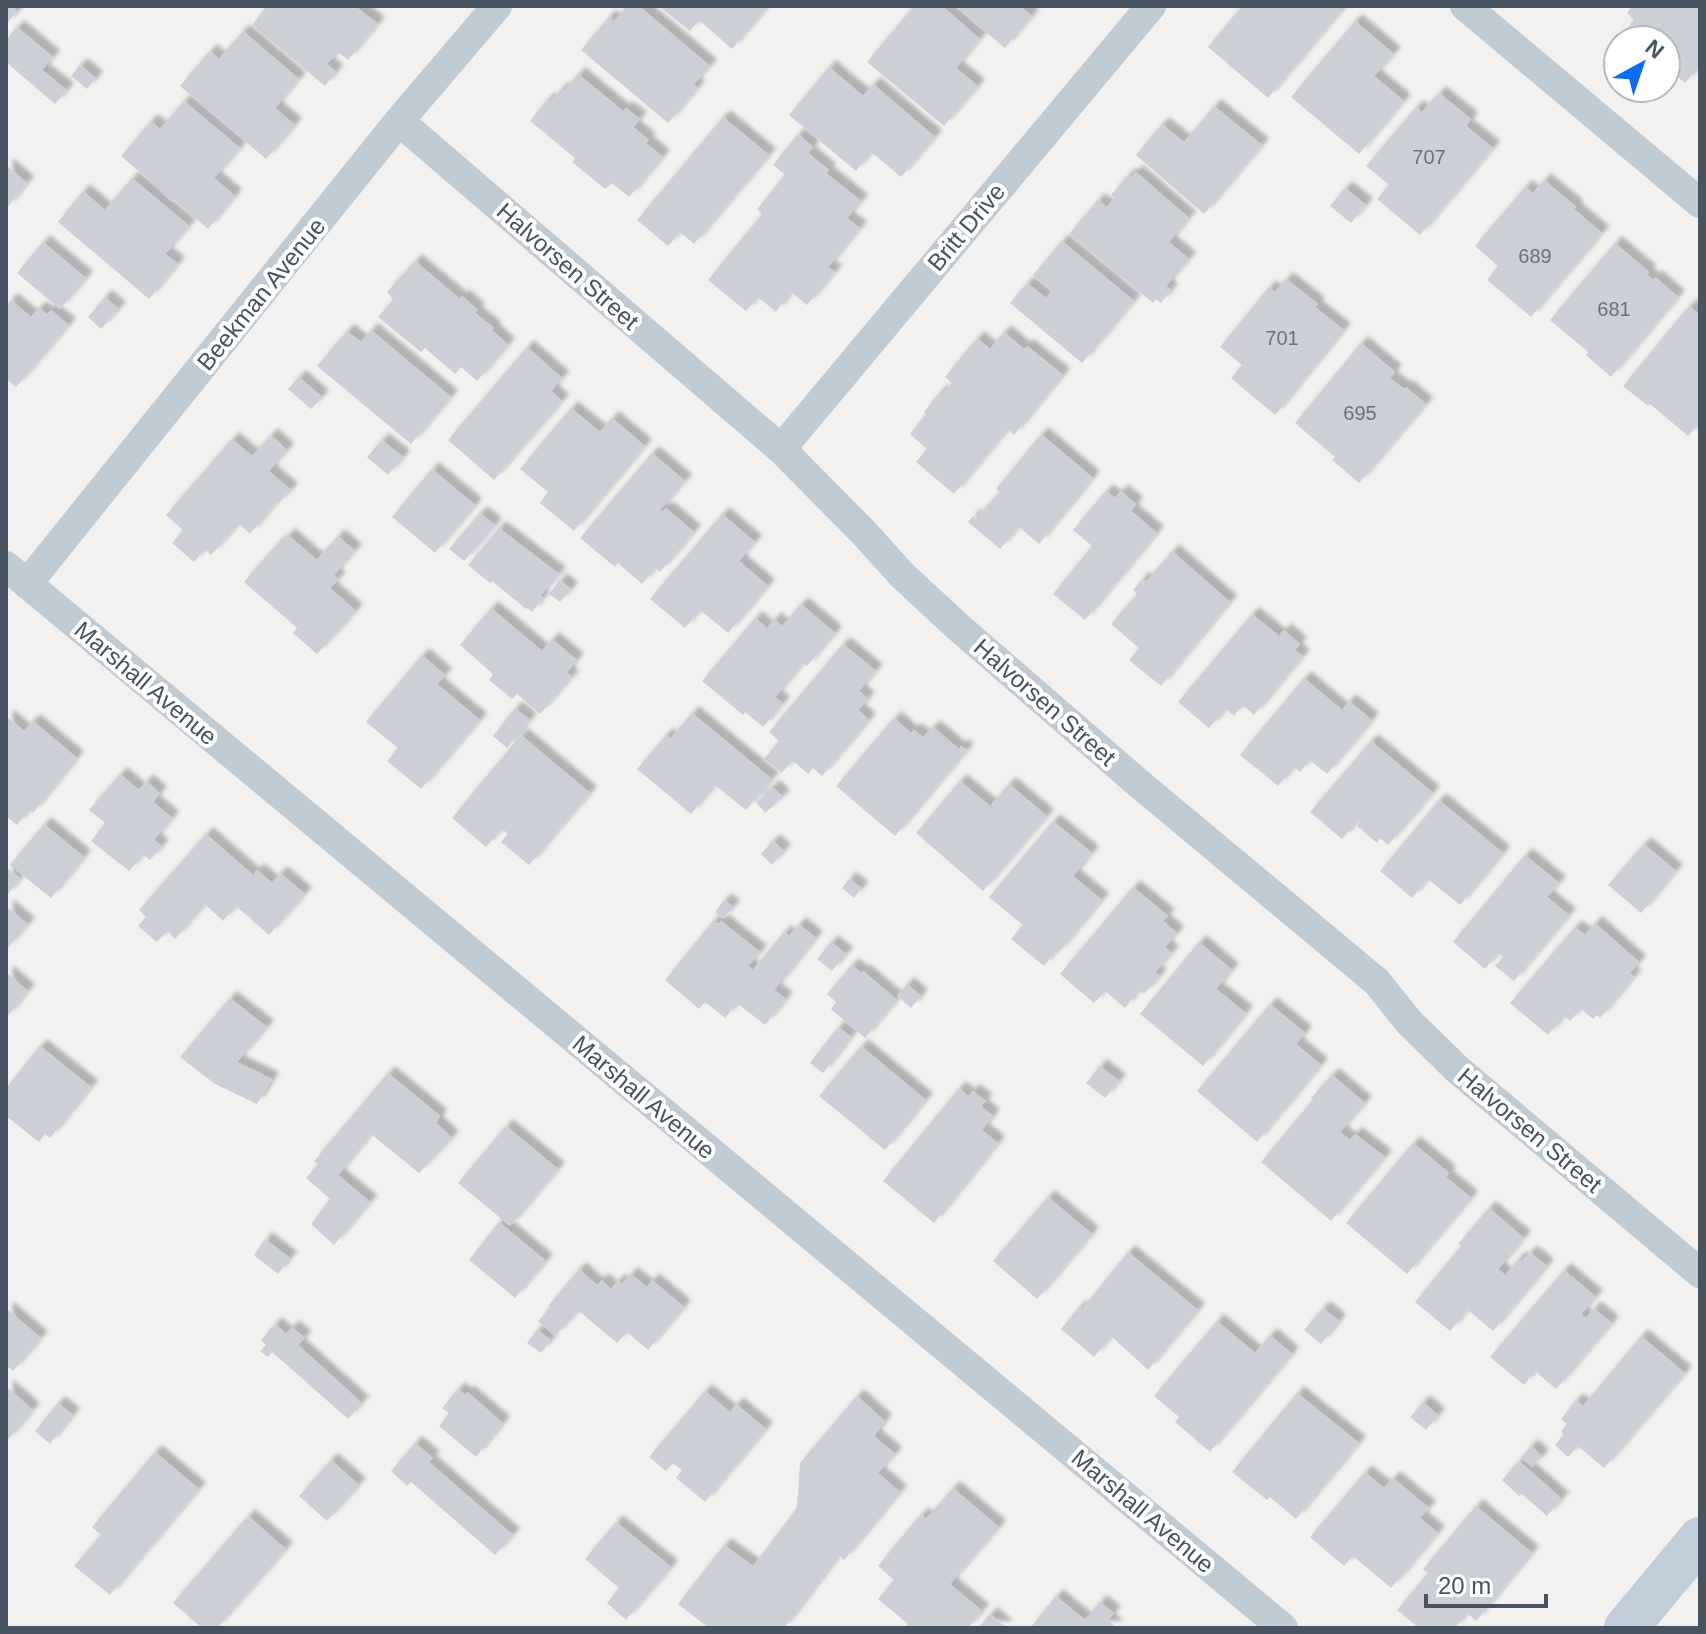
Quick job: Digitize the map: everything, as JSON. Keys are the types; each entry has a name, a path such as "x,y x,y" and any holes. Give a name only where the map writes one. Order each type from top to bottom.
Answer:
{"street":[{"name":"Beekman Avenue","path":"16,575 497,6"},
{"name":"Britt Drive","path":"781,449 1151,6"},
{"path":"1465,6 1700,203"},
{"name":"Halvorsen Street","path":"399,121 781,449 902,575 957,626 1137,782 1377,982 1409,1022 1457,1069 1700,1273"},
{"name":"Marshall Avenue","path":"16,575 1283,1628"},
{"path":"1626,1628 1700,1539"}],"building":[{"path":"6,6 17,11 6,25"},
{"path":"267,6 355,6 378,24 348,60 338,52 327,64 336,72 325,86 252,25"},
{"path":"627,6 639,6 710,66 694,84 698,88 668,123 581,50 609,17 614,21"},
{"path":"659,6 768,6 732,49 699,20 690,31"},
{"path":"914,6 942,6 980,39 956,68 978,86 944,126 867,62"},
{"path":"955,6 1020,6 1032,16 1005,48"},
{"path":"1242,6 1280,6 1283,9 1285,6 1337,6 1342,10 1268,98 1208,47"},
{"path":"1632,6 1700,6 1700,64 1685,83 1682,80 1682,24 1631,24 1634,20 1627,13"},
{"path":"1355,21 1394,54 1374,76 1404,101 1359,154 1291,97"},
{"path":"17,27 53,57 42,70 67,90 55,104 6,62 6,40"},
{"path":"243,31 299,79 275,108 295,125 266,159 180,86 210,51 219,59"},
{"path":"80,65 96,78 87,89 71,76"},
{"path":"829,67 863,96 873,84 935,137 901,177 871,152 856,171 789,115"},
{"path":"578,74 623,111 626,108 640,119 633,127 663,157 629,197 612,183 605,189 572,162 575,158 530,121 547,100 550,102 561,89 564,91"},
{"path":"1439,93 1471,119 1466,126 1493,148 1420,235 1377,199 1389,185 1366,166 1416,107 1422,112"},
{"path":"184,101 240,148 214,178 235,196 208,229 121,156 151,121 160,129"},
{"path":"1214,106 1262,145 1204,214 1136,155 1162,124 1184,142"},
{"path":"723,117 769,155 694,244 680,232 668,246 637,220"},
{"path":"798,134 813,147 808,153 829,170 826,173 861,201 847,218 860,228 828,267 835,272 807,305 791,292 776,312 758,297 746,311 708,280 762,214 757,209 785,175 773,165"},
{"path":"6,165 27,183 6,209"},
{"path":"1136,172 1189,218 1169,242 1189,259 1166,286 1171,290 1161,303 1156,299 1153,303 1069,234 1098,200 1107,207 1114,198 1111,195 1128,175 1131,177"},
{"path":"132,178 189,226 166,253 163,252 178,264 149,299 58,222 83,191 105,210"},
{"path":"1544,180 1602,233 1531,317 1487,280 1498,266 1475,246 1525,187 1533,193"},
{"path":"1345,188 1366,205 1351,223 1330,206"},
{"path":"1062,241 1134,301 1082,363 1010,303 1027,283 1046,298 1052,291 1033,275"},
{"path":"43,242 86,278 60,309 17,273"},
{"path":"1615,243 1649,272 1647,275 1653,280 1655,277 1678,297 1611,377 1586,355 1588,352 1550,320"},
{"path":"415,261 478,310 475,313 494,328 492,330 508,345 477,381 461,367 455,374 425,348 421,352 378,317 393,300 387,292"},
{"path":"1286,279 1344,330 1275,415 1231,378 1242,365 1220,347 1269,287 1275,292"},
{"path":"105,297 119,309 101,329 88,317"},
{"path":"11,300 31,317 39,308 47,314 51,310 69,325 16,387 6,379 6,305"},
{"path":"1689,306 1700,315 1700,422 1688,436 1623,386"},
{"path":"371,330 451,397 411,444 317,366 347,331 361,342"},
{"path":"1004,332 1063,375 1014,435 1008,429 954,494 916,462 927,449 910,434 940,392 943,394 952,383 945,377 977,338 990,349"},
{"path":"1361,343 1395,372 1390,378 1426,404 1359,483 1332,460 1335,457 1295,423"},
{"path":"527,347 562,378 551,391 562,401 494,480 448,440"},
{"path":"299,377 322,397 311,409 288,389"},
{"path":"571,408 600,432 612,418 645,446 574,531 540,503 548,492 520,469"},
{"path":"1041,434 1093,478 1039,544 1019,527 1000,549 968,522 973,516 976,518 1000,492 996,489"},
{"path":"271,435 287,450 269,471 291,490 250,534 239,524 211,555 205,549 194,562 172,543 183,530 166,515 232,439 252,456"},
{"path":"382,440 403,457 388,475 367,457"},
{"path":"652,453 685,481 660,510 662,512 666,508 694,532 660,572 655,568 642,584 618,563 615,567 580,538"},
{"path":"432,469 475,505 435,553 392,517"},
{"path":"1106,491 1115,498 1121,491 1136,504 1131,511 1157,533 1085,620 1053,594 1092,546 1073,530"},
{"path":"480,513 495,525 464,561 449,549"},
{"path":"722,514 755,542 739,561 768,586 728,633 700,610 685,628 650,599"},
{"path":"499,528 559,574 540,596 543,598 532,612 468,565"},
{"path":"288,535 317,560 338,536 355,551 334,575 339,579 330,588 356,611 317,654 293,633 297,628 244,582"},
{"path":"1172,551 1230,602 1161,686 1129,660 1139,648 1111,624 1137,594 1133,590 1142,579 1146,582"},
{"path":"560,580 571,589 560,602 549,594"},
{"path":"801,604 835,633 807,666 803,663 775,697 783,703 763,727 745,712 743,715 702,681 755,618 767,628 774,619 782,626"},
{"path":"491,608 542,651 552,639 577,660 567,672 572,677 540,714 517,694 512,699 489,680 493,674 460,645"},
{"path":"1252,614 1279,636 1284,630 1300,644 1295,650 1303,656 1254,715 1243,705 1234,716 1226,709 1209,728 1178,702"},
{"path":"843,644 876,671 859,691 868,699 858,710 869,720 822,776 813,768 808,774 792,760 782,773 764,759 779,741 769,732"},
{"path":"422,655 445,675 437,684 480,720 421,789 387,761 398,748 366,722"},
{"path":"1304,678 1342,710 1349,701 1372,720 1327,774 1310,760 1300,772 1294,767 1278,786 1240,755"},
{"path":"515,708 530,720 507,748 493,736"},
{"path":"692,713 772,779 746,810 715,785 691,814 637,769 666,735 670,739"},
{"path":"6,716 24,731 33,721 77,758 33,813 29,810 17,825 6,816"},
{"path":"894,718 911,733 914,730 923,737 933,727 959,749 961,746 967,750 895,836 836,786"},
{"path":"521,735 590,793 529,865 501,842 508,834 502,829 486,847 452,818"},
{"path":"1371,741 1433,793 1388,845 1380,838 1377,843 1357,826 1358,820 1342,839 1310,812"},
{"path":"120,774 139,790 146,781 160,793 153,802 172,818 154,840 162,846 150,860 143,854 129,871 91,841 105,823 89,810"},
{"path":"960,781 990,806 1009,784 1047,816 983,891 916,833"},
{"path":"773,787 783,797 765,813 756,802"},
{"path":"1439,800 1503,853 1460,905 1428,879 1412,898 1380,871"},
{"path":"1053,821 1092,853 1073,876 1102,900 1044,966 1011,939 1023,925 989,897"},
{"path":"44,824 84,857 51,898 10,865"},
{"path":"206,834 253,875 257,870 272,883 280,873 305,894 269,935 236,906 223,921 205,904 175,939 167,931 157,942 138,926 146,917 139,910"},
{"path":"773,841 784,851 772,865 761,854"},
{"path":"1644,844 1676,871 1641,913 1608,885"},
{"path":"1525,855 1559,883 1547,897 1569,915 1514,981 1495,966 1503,957 1498,953 1485,969 1453,942"},
{"path":"6,867 20,878 6,897"},
{"path":"849,879 861,888 854,898 842,888"},
{"path":"1133,887 1168,916 1163,921 1177,933 1165,947 1172,953 1155,972 1160,976 1144,994 1140,990 1125,1008 1105,991 1094,1003 1060,974"},
{"path":"724,900 733,907 723,919 715,912"},
{"path":"6,906 28,924 6,950"},
{"path":"713,921 718,924 721,921 760,952 748,966 753,970 784,932 789,936 799,924 816,938 774,990 786,999 765,1025 737,1003 725,1018 705,1002 699,1009 665,980"},
{"path":"1595,923 1639,962 1630,973 1634,977 1600,1018 1597,1015 1593,1019 1581,1009 1570,1021 1564,1016 1548,1035 1510,1003 1575,927 1585,935"},
{"path":"831,942 846,954 832,971 817,959"},
{"path":"1199,942 1232,970 1216,989 1246,1013 1203,1066 1140,1014"},
{"path":"852,965 897,1000 865,1038 831,1009 836,1002 827,994"},
{"path":"6,972 28,991 6,1018"},
{"path":"907,984 921,996 911,1008 897,996"},
{"path":"230,998 267,1027 237,1062 272,1079 257,1104 215,1084 180,1057"},
{"path":"1270,1004 1305,1033 1296,1044 1321,1065 1257,1142 1197,1091"},
{"path":"838,1027 851,1037 823,1073 810,1063"},
{"path":"40,1046 91,1087 50,1138 45,1134 39,1142 6,1116 6,1088"},
{"path":"861,1046 926,1100 885,1150 819,1096"},
{"path":"1100,1066 1119,1081 1105,1098 1086,1083"},
{"path":"388,1073 440,1116 436,1123 452,1138 419,1173 371,1134 338,1175 370,1202 334,1245 311,1224 330,1199 306,1178 318,1164 314,1161"},
{"path":"1332,1075 1365,1103 1340,1132 1350,1140 1355,1134 1385,1157 1331,1221 1261,1162"},
{"path":"959,1088 968,1096 973,1091 986,1101 981,1106 993,1116 982,1130 998,1143 934,1223 883,1181"},
{"path":"506,1126 558,1169 510,1226 458,1183"},
{"path":"1413,1143 1449,1173 1446,1177 1471,1198 1407,1274 1346,1223"},
{"path":"1048,1197 1092,1234 1037,1299 993,1261"},
{"path":"1489,1208 1524,1238 1498,1269 1505,1275 1519,1258 1522,1261 1530,1252 1547,1266 1493,1331 1468,1310 1450,1331 1415,1302"},
{"path":"499,1222 546,1261 515,1298 469,1260"},
{"path":"265,1239 290,1258 278,1274 254,1255"},
{"path":"1128,1252 1198,1310 1148,1370 1111,1336 1094,1357 1061,1329 1079,1307 1082,1309"},
{"path":"579,1269 597,1285 602,1280 611,1289 618,1281 622,1284 631,1274 647,1287 652,1280 684,1307 648,1350 627,1332 617,1343 579,1311 555,1336 538,1321"},
{"path":"1564,1270 1596,1297 1581,1314 1586,1318 1594,1308 1612,1323 1556,1389 1535,1371 1524,1385 1490,1357"},
{"path":"6,1308 41,1338 13,1371 6,1365"},
{"path":"1323,1308 1339,1321 1321,1344 1304,1330"},
{"path":"1217,1321 1255,1353 1270,1335 1292,1354 1210,1452 1175,1422 1179,1417 1154,1396"},
{"path":"275,1324 286,1334 292,1327 305,1338 298,1345 362,1403 348,1419 272,1352 268,1357 260,1351 266,1345 261,1340"},
{"path":"537,1330 551,1340 541,1353 527,1343"},
{"path":"1641,1336 1685,1373 1604,1468 1578,1446 1568,1457 1555,1445 1567,1424 1561,1419 1576,1400 1583,1406"},
{"path":"6,1386 33,1410 6,1442"},
{"path":"458,1389 465,1395 467,1392 503,1423 476,1457 439,1426 449,1413 442,1408"},
{"path":"705,1391 730,1412 736,1404 766,1429 705,1502 676,1478 682,1470 673,1463 666,1471 649,1457"},
{"path":"1297,1393 1359,1443 1296,1519 1232,1472"},
{"path":"857,1396 885,1421 874,1436 895,1454 878,1473 900,1492 844,1560 839,1555 784,1628 709,1628 678,1604 724,1545 753,1566 797,1508 800,1463"},
{"path":"1423,1402 1438,1415 1426,1430 1410,1417"},
{"path":"58,1403 73,1415 50,1444 35,1431"},
{"path":"415,1443 433,1458 429,1462 513,1535 495,1555 411,1482 407,1486 391,1471"},
{"path":"1531,1446 1542,1456 1532,1467 1521,1457"},
{"path":"155,1452 199,1489 110,1595 74,1566 101,1535 92,1527"},
{"path":"331,1460 359,1485 327,1521 299,1496"},
{"path":"1519,1461 1562,1499 1547,1516 1502,1480"},
{"path":"1365,1472 1384,1488 1393,1478 1429,1508 1420,1518 1438,1533 1391,1588 1353,1556 1344,1566 1310,1537"},
{"path":"953,1488 999,1527 950,1584 982,1611 968,1628 905,1628 908,1624 878,1599 894,1580 878,1566 921,1514 926,1519"},
{"path":"1476,1506 1532,1553 1476,1621 1467,1613 1455,1628 1419,1628 1397,1610 1428,1573 1423,1569"},
{"path":"248,1516 286,1549 217,1628 202,1628 173,1603"},
{"path":"616,1522 671,1567 626,1620 607,1603 619,1588 585,1559"},
{"path":"1056,1596 1085,1620 1100,1602 1114,1613 1108,1620 1117,1628 1030,1628"},
{"path":"990,1614 1007,1628 978,1628"}]}
